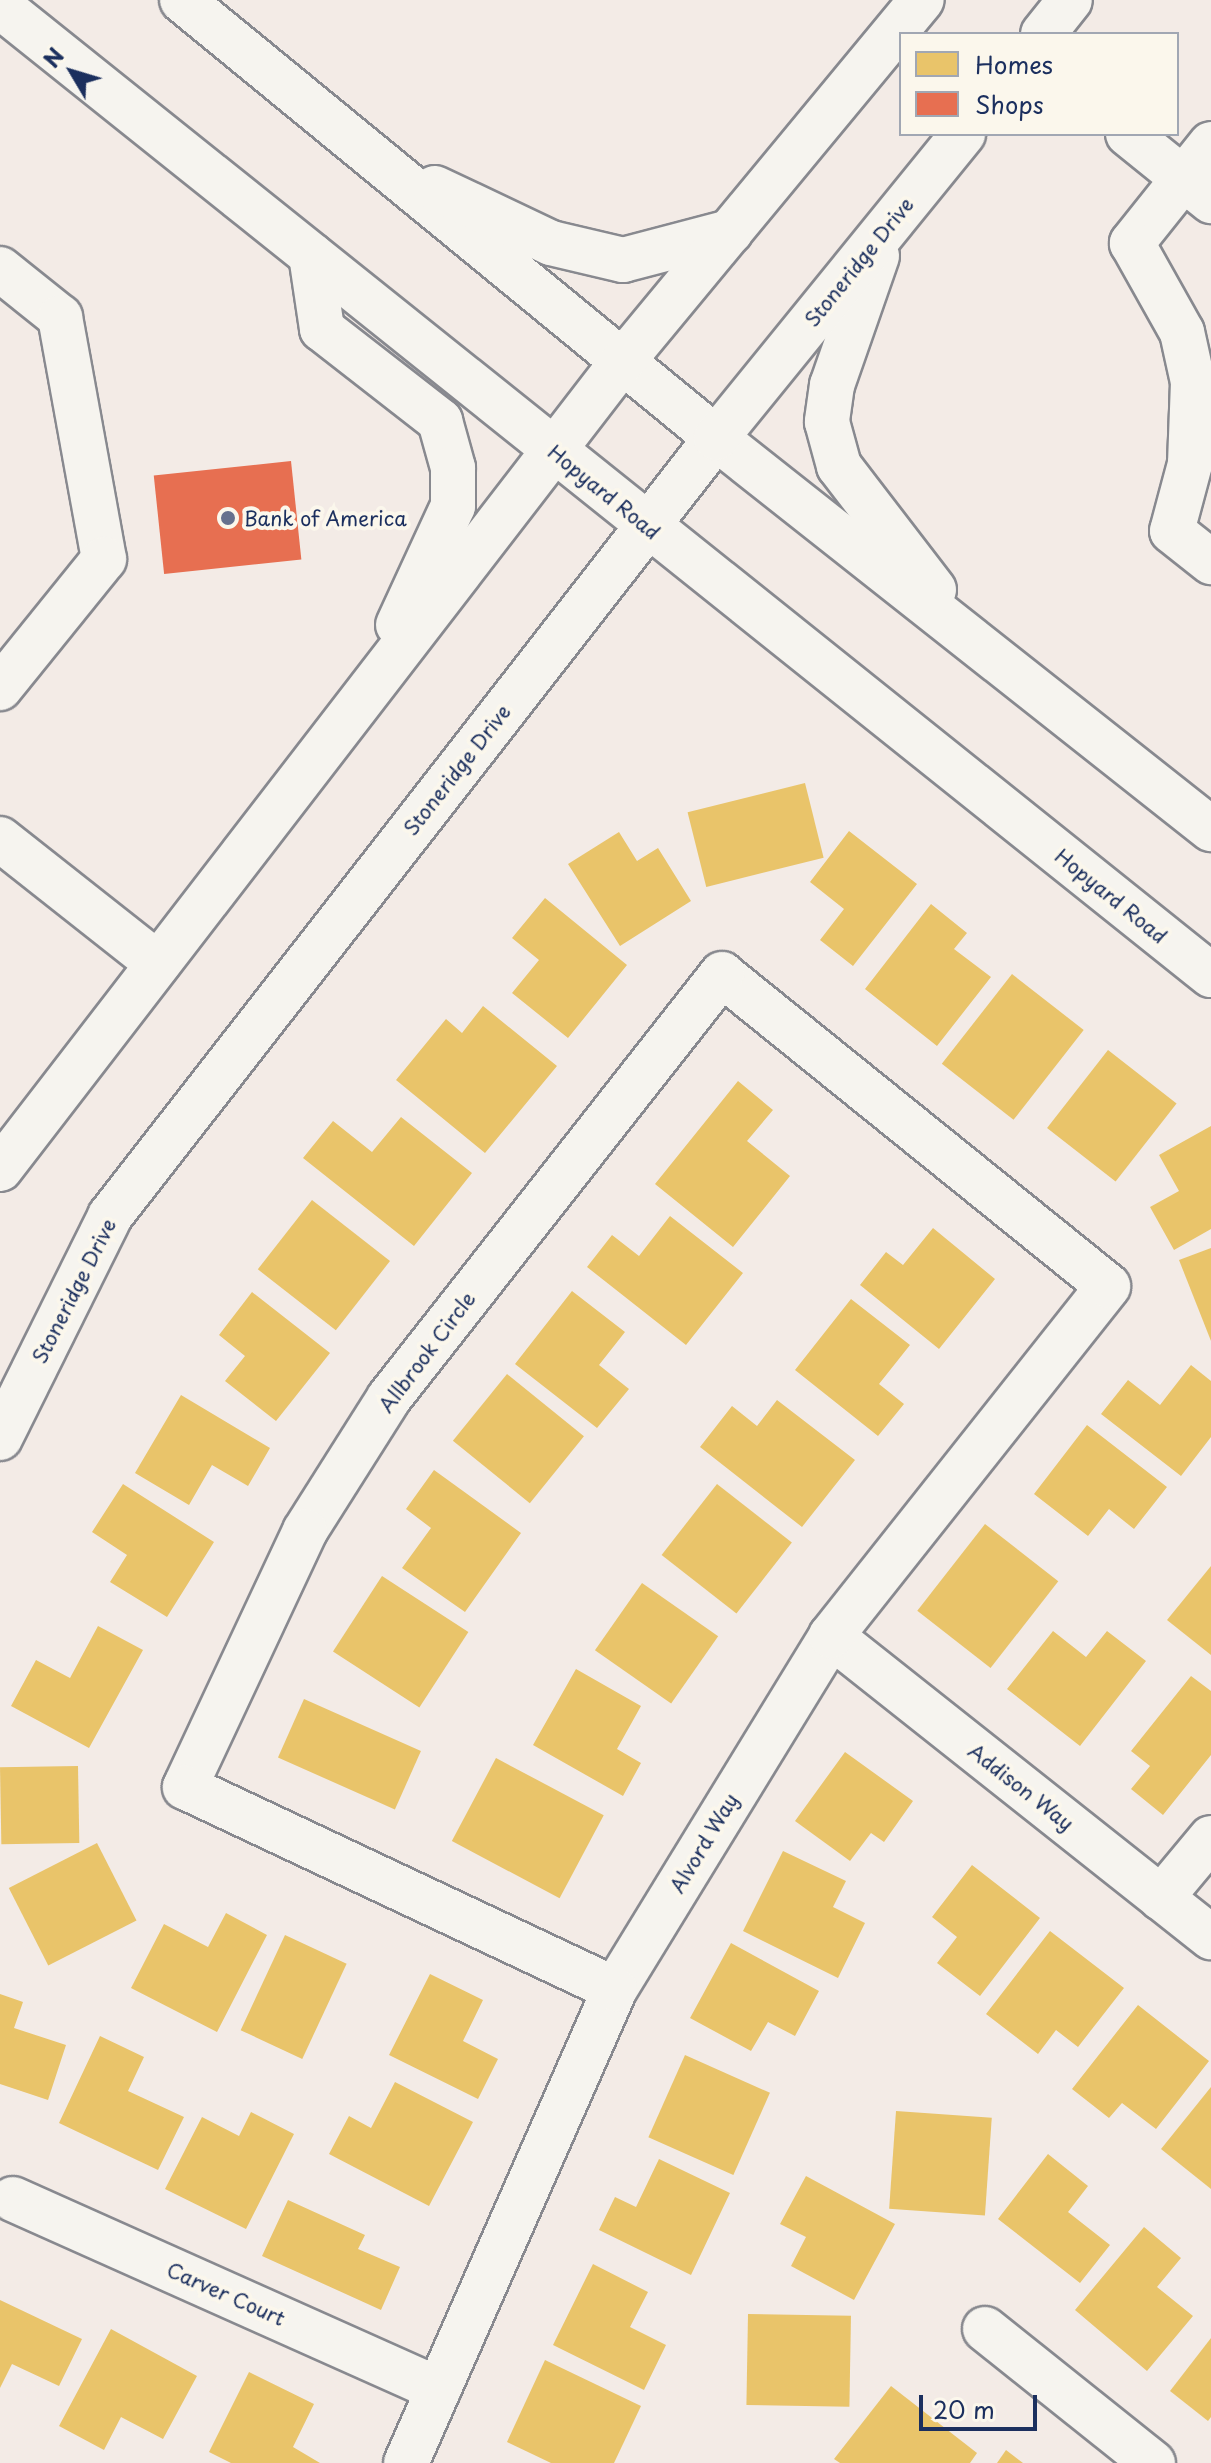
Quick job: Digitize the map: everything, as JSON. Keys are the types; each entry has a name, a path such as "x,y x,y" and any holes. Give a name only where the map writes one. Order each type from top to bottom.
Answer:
{"main road":[{"path":"182,0 716,438 1211,829"},
{"path":"0,1169 622,362 922,0"},
{"path":"1045,32 1070,0"},
{"name":"Hopyard Road","path":"0,6 1211,975"},
{"name":"Stoneridge Drive","path":"0,1438 110,1216 716,438 961,136"},
{"path":"1130,136 1197,190"},
{"path":"1211,144 1197,190 1132,243 1182,332 1193,382 1190,464 1172,531 1211,562"},
{"path":"379,162 551,243 592,255 623,260 656,255 730,232"},
{"path":"887,226 832,385 827,422 839,466 974,642"},
{"path":"311,255 322,329 440,421 453,468 453,506 374,683"},
{"path":"0,269 60,317 104,559 0,688"},
{"path":"0,839 158,964"},
{"name":"Allbrook Circle","path":"615,1989 185,1787 305,1531 389,1398 722,974 1108,1286"},
{"name":"Alvord Way","path":"406,2463 615,1989 831,1636 1108,1286"},
{"name":"Addison Way","path":"831,1636 1211,1937"},
{"path":"1161,1898 1211,1838"},
{"name":"Carver Court","path":"13,2199 438,2389"},
{"path":"985,2329 1153,2463"}],"building: Homes":[{"path":"805,783 824,858 706,887 688,812"},
{"path":"849,831 917,884 853,966 820,940 844,909 810,882"},
{"path":"619,832 637,861 658,848 691,901 620,946 568,864"},
{"path":"545,898 627,965 568,1038 512,993 539,960 512,938"},
{"path":"931,904 967,933 954,949 991,977 937,1046 865,989"},
{"path":"1012,974 1084,1030 1014,1120 942,1064"},
{"path":"483,1006 557,1066 485,1153 396,1080 446,1019 462,1033"},
{"path":"1108,1050 1177,1104 1116,1182 1047,1128"},
{"path":"738,1081 773,1110 747,1141 790,1176 733,1247 655,1184"},
{"path":"401,1117 472,1173 414,1246 303,1158 333,1121 372,1152"},
{"path":"1211,1126 1211,1229 1174,1250 1150,1207 1179,1191 1159,1155"},
{"path":"312,1200 390,1261 336,1330 258,1269"},
{"path":"670,1216 743,1273 686,1345 587,1267 612,1235 639,1256"},
{"path":"933,1228 995,1279 939,1349 860,1285 886,1252 903,1265"},
{"path":"1211,1248 1211,1341 1179,1260"},
{"path":"572,1291 625,1332 599,1365 629,1389 597,1428 515,1364"},
{"path":"252,1292 330,1353 276,1421 225,1381 245,1356 219,1335"},
{"path":"851,1299 910,1345 879,1384 904,1404 878,1436 795,1370"},
{"path":"1191,1365 1211,1381 1211,1437 1181,1476 1101,1414 1128,1380 1160,1405"},
{"path":"507,1374 584,1436 530,1503 453,1441"},
{"path":"181,1395 270,1448 248,1486 212,1465 189,1505 135,1473"},
{"path":"777,1400 855,1460 802,1527 700,1447 732,1406 757,1426"},
{"path":"1087,1425 1167,1487 1134,1529 1109,1509 1088,1536 1034,1494"},
{"path":"434,1470 521,1533 465,1612 402,1568 431,1528 406,1509"},
{"path":"123,1484 214,1542 167,1617 110,1582 127,1555 92,1532"},
{"path":"717,1484 792,1542 736,1613 662,1555"},
{"path":"985,1524 1058,1581 991,1668 917,1611"},
{"path":"1211,1566 1211,1655 1167,1620"},
{"path":"382,1576 468,1632 419,1708 333,1651"},
{"path":"642,1583 718,1636 671,1704 595,1650"},
{"path":"98,1626 143,1650 89,1748 11,1706 36,1660 70,1678"},
{"path":"1053,1631 1086,1657 1107,1631 1146,1661 1080,1746 1007,1689"},
{"path":"576,1669 641,1706 617,1749 641,1763 623,1796 533,1745"},
{"path":"1191,1676 1211,1691 1211,1755 1163,1815 1131,1789 1150,1766 1131,1751"},
{"path":"304,1699 421,1751 395,1810 278,1757"},
{"path":"845,1752 913,1801 884,1842 871,1833 850,1861 795,1821"},
{"path":"496,1758 604,1815 560,1898 452,1841"},
{"path":"78,1766 79,1843 1,1844 0,1767"},
{"path":"97,1843 136,1921 48,1965 9,1888"},
{"path":"783,1851 846,1881 833,1907 865,1923 838,1978 743,1931"},
{"path":"972,1865 1040,1918 980,1996 937,1963 957,1937 932,1917"},
{"path":"226,1913 267,1935 217,2032 131,1988 164,1924 208,1947"},
{"path":"1050,1931 1124,1988 1078,2047 1056,2030 1038,2054 986,2014"},
{"path":"285,1935 347,1964 302,2059 241,2030"},
{"path":"731,1943 819,1991 795,2036 768,2022 751,2051 690,2018"},
{"path":"430,1974 483,2000 463,2041 498,2059 478,2099 389,2055"},
{"path":"0,1994 23,2002 14,2028 66,2045 48,2100 0,2084"},
{"path":"1138,2005 1209,2061 1156,2129 1122,2103 1109,2118 1072,2089"},
{"path":"100,2036 144,2057 128,2091 184,2117 158,2170 59,2123"},
{"path":"685,2055 770,2093 733,2175 648,2137"},
{"path":"395,2082 473,2122 429,2206 329,2154 349,2116 371,2128"},
{"path":"1211,2087 1211,2189 1161,2149"},
{"path":"896,2111 992,2118 985,2215 889,2209"},
{"path":"251,2112 294,2134 246,2229 165,2189 202,2117 239,2136"},
{"path":"1048,2154 1088,2186 1068,2212 1110,2245 1080,2283 998,2219"},
{"path":"659,2159 730,2193 691,2275 599,2230 615,2197 636,2207"},
{"path":"806,2176 895,2224 854,2300 791,2266 806,2237 780,2224"},
{"path":"288,2200 365,2235 358,2249 400,2267 381,2310 262,2256"},
{"path":"1144,2227 1181,2258 1157,2287 1193,2316 1147,2371 1075,2310"},
{"path":"593,2264 648,2292 630,2327 666,2345 644,2390 553,2345"},
{"path":"0,2300 82,2339 59,2386 12,2364 0,2388"},
{"path":"748,2314 851,2316 849,2407 746,2405"},
{"path":"111,2329 197,2376 163,2439 121,2417 104,2450 59,2426"},
{"path":"1211,2338 1211,2417 1208,2421 1170,2391"},
{"path":"545,2360 641,2406 614,2463 551,2463 507,2442"},
{"path":"249,2372 314,2404 293,2447 320,2463 231,2463 209,2452"},
{"path":"891,2386 977,2453 970,2463 840,2463 834,2459"},
{"path":"1006,2450 1023,2463 997,2463"}],"building: Shops":[{"name":"Bank of America","path":"291,461 301,559 164,574 154,475"}],"place":[{"name":"Bank of America","path":"228,518"}]}
